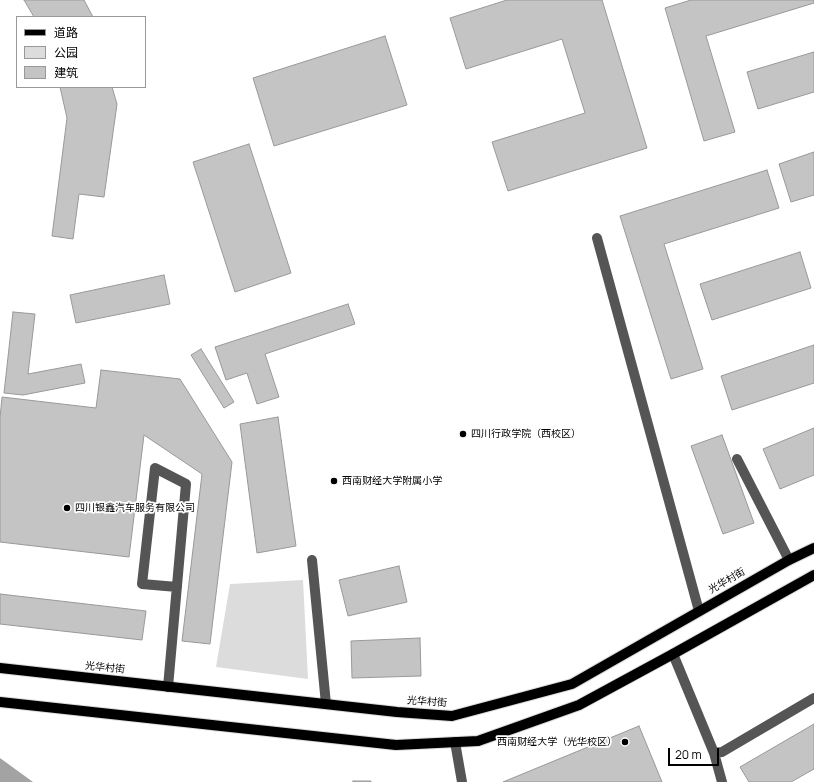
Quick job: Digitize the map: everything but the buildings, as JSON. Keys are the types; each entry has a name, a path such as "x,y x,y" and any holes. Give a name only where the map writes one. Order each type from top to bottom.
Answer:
{"main road":[{"name":"光华村街","path":"0,668 397,712 452,716 572,684 789,560 814,548"},
{"path":"0,702 396,744 478,741 579,704 673,654 814,575"}],"street":[{"path":"597,238 699,611"},
{"path":"737,459 789,560"},
{"path":"168,687 177,587 186,484 155,468 142,584 177,587"},
{"path":"312,560 326,704"},
{"path":"673,654 714,753 722,782"},
{"path":"714,753 722,752 814,698"},
{"path":"455,742 462,782"}],"green space":[{"path":"303,580 308,679 216,667 230,584"}],"shaded area":[{"path":"0,758 33,782 0,782"}],"place":[{"name":"四川行政学院（西校区）","path":"463,434"},
{"name":"西南财经大学附属小学","path":"334,481"},
{"name":"四川银鑫汽车服务有限公司","path":"67,508"},
{"name":"西南财经大学（光华校区）","path":"625,742"}]}
